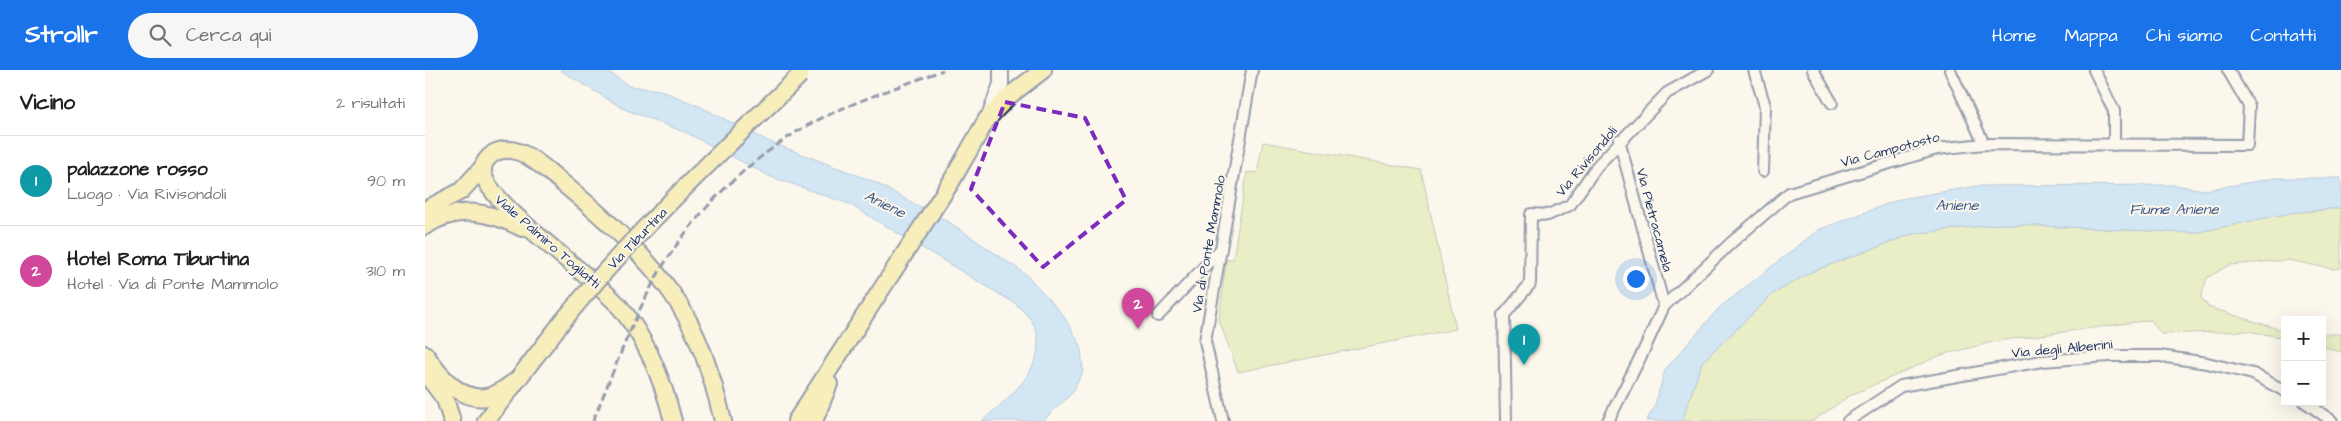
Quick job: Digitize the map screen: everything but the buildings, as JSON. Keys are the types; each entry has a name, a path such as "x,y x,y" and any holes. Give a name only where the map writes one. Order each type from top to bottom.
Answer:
{"main road":[{"path":"795,421 951,182 987,119 1009,96 1043,70"},
{"name":"Via Tiburtina","path":"486,421 592,285 621,253 803,72"},
{"path":"425,210 461,192 483,167 487,159 501,150 513,150 524,154 576,194 621,234 663,281 689,321 707,362 723,421"},
{"name":"Viale Palmiro Togliatti","path":"483,167 485,182 494,194 519,219 597,284 627,316 656,369 673,421"},
{"path":"425,226 451,214 473,212 497,216 545,240"},
{"path":"814,421 856,328"},
{"path":"425,354 448,382 461,392 475,397 491,396 517,380"},
{"path":"425,373 445,399 453,421"}],"street":[{"name":"Via di Ponte Mammolo","path":"1223,421 1205,341 1252,70"},
{"name":"Via Rivisondoli","path":"1506,421 1505,315 1530,284 1531,214 1548,215 1570,205 1597,166 1619,140 1667,93 1708,70"},
{"path":"1754,70 1765,106 1763,171"},
{"path":"1813,70 1832,104"},
{"path":"1949,70 1984,144"},
{"path":"2094,70 2114,111 2113,145"},
{"name":"Via Campotosto","path":"1608,421 1643,352 1663,306 1732,242 1789,193 1937,149 1984,144 2247,145 2249,106 2228,70"},
{"path":"987,119 1002,75"},
{"name":"Via Pietracamela","path":"1619,140 1663,306"},
{"path":"1158,316 1221,249"},
{"name":"Via degli Alberini","path":"1848,421 1901,386 2042,360 2109,356 2160,356 2207,363 2253,374 2281,389"},
{"path":"2311,406 2332,421"}],"highlighted area":[{"path":"1005,102 1085,118 1126,200 1043,267 971,189"}],"green space":[{"path":"1263,142 1421,170 1456,329 1238,372 1219,320 1226,260 1233,259 1247,172 1257,173"},
{"path":"2341,208 2341,268 2333,269 2288,260 2229,265 2207,278 2201,297 2208,307 2281,330 2281,337 2248,331 2161,334 2151,320 1997,341 1941,355 1849,396 1813,421 1682,421 1702,362 1773,294 1811,272 1912,234 1999,224 2194,233 2290,213"},
{"path":"2326,334 2341,334 2341,352 2326,347"}],"water":[{"name":"Aniene","path":"560,70 606,70 629,86 660,90 699,106 770,142 870,180 949,222 1027,275 1063,315 1081,346 1083,371 1073,392 1043,421 982,421 1004,402 1025,379 1037,354 1038,340 1034,325 1016,304 849,204 769,176 687,133 624,109"},
{"name":"Fiume Aniene","path":"2276,178 2341,178 2341,208 2290,213 2194,233 1999,224 1912,234 1811,272 1773,294 1702,362 1682,421 1646,421 1654,408 1665,370 1719,308 1818,230 1900,199 1977,186 2175,185 2204,190"}],"railway":[{"path":"593,421 628,335 652,285 681,239 717,196 758,159 803,128 855,103 943,70"}],"place":[{"name":"Hotel Roma Tiburtina","path":"1138,329"},
{"name":"palazzone rosso","path":"1524,365"}]}
